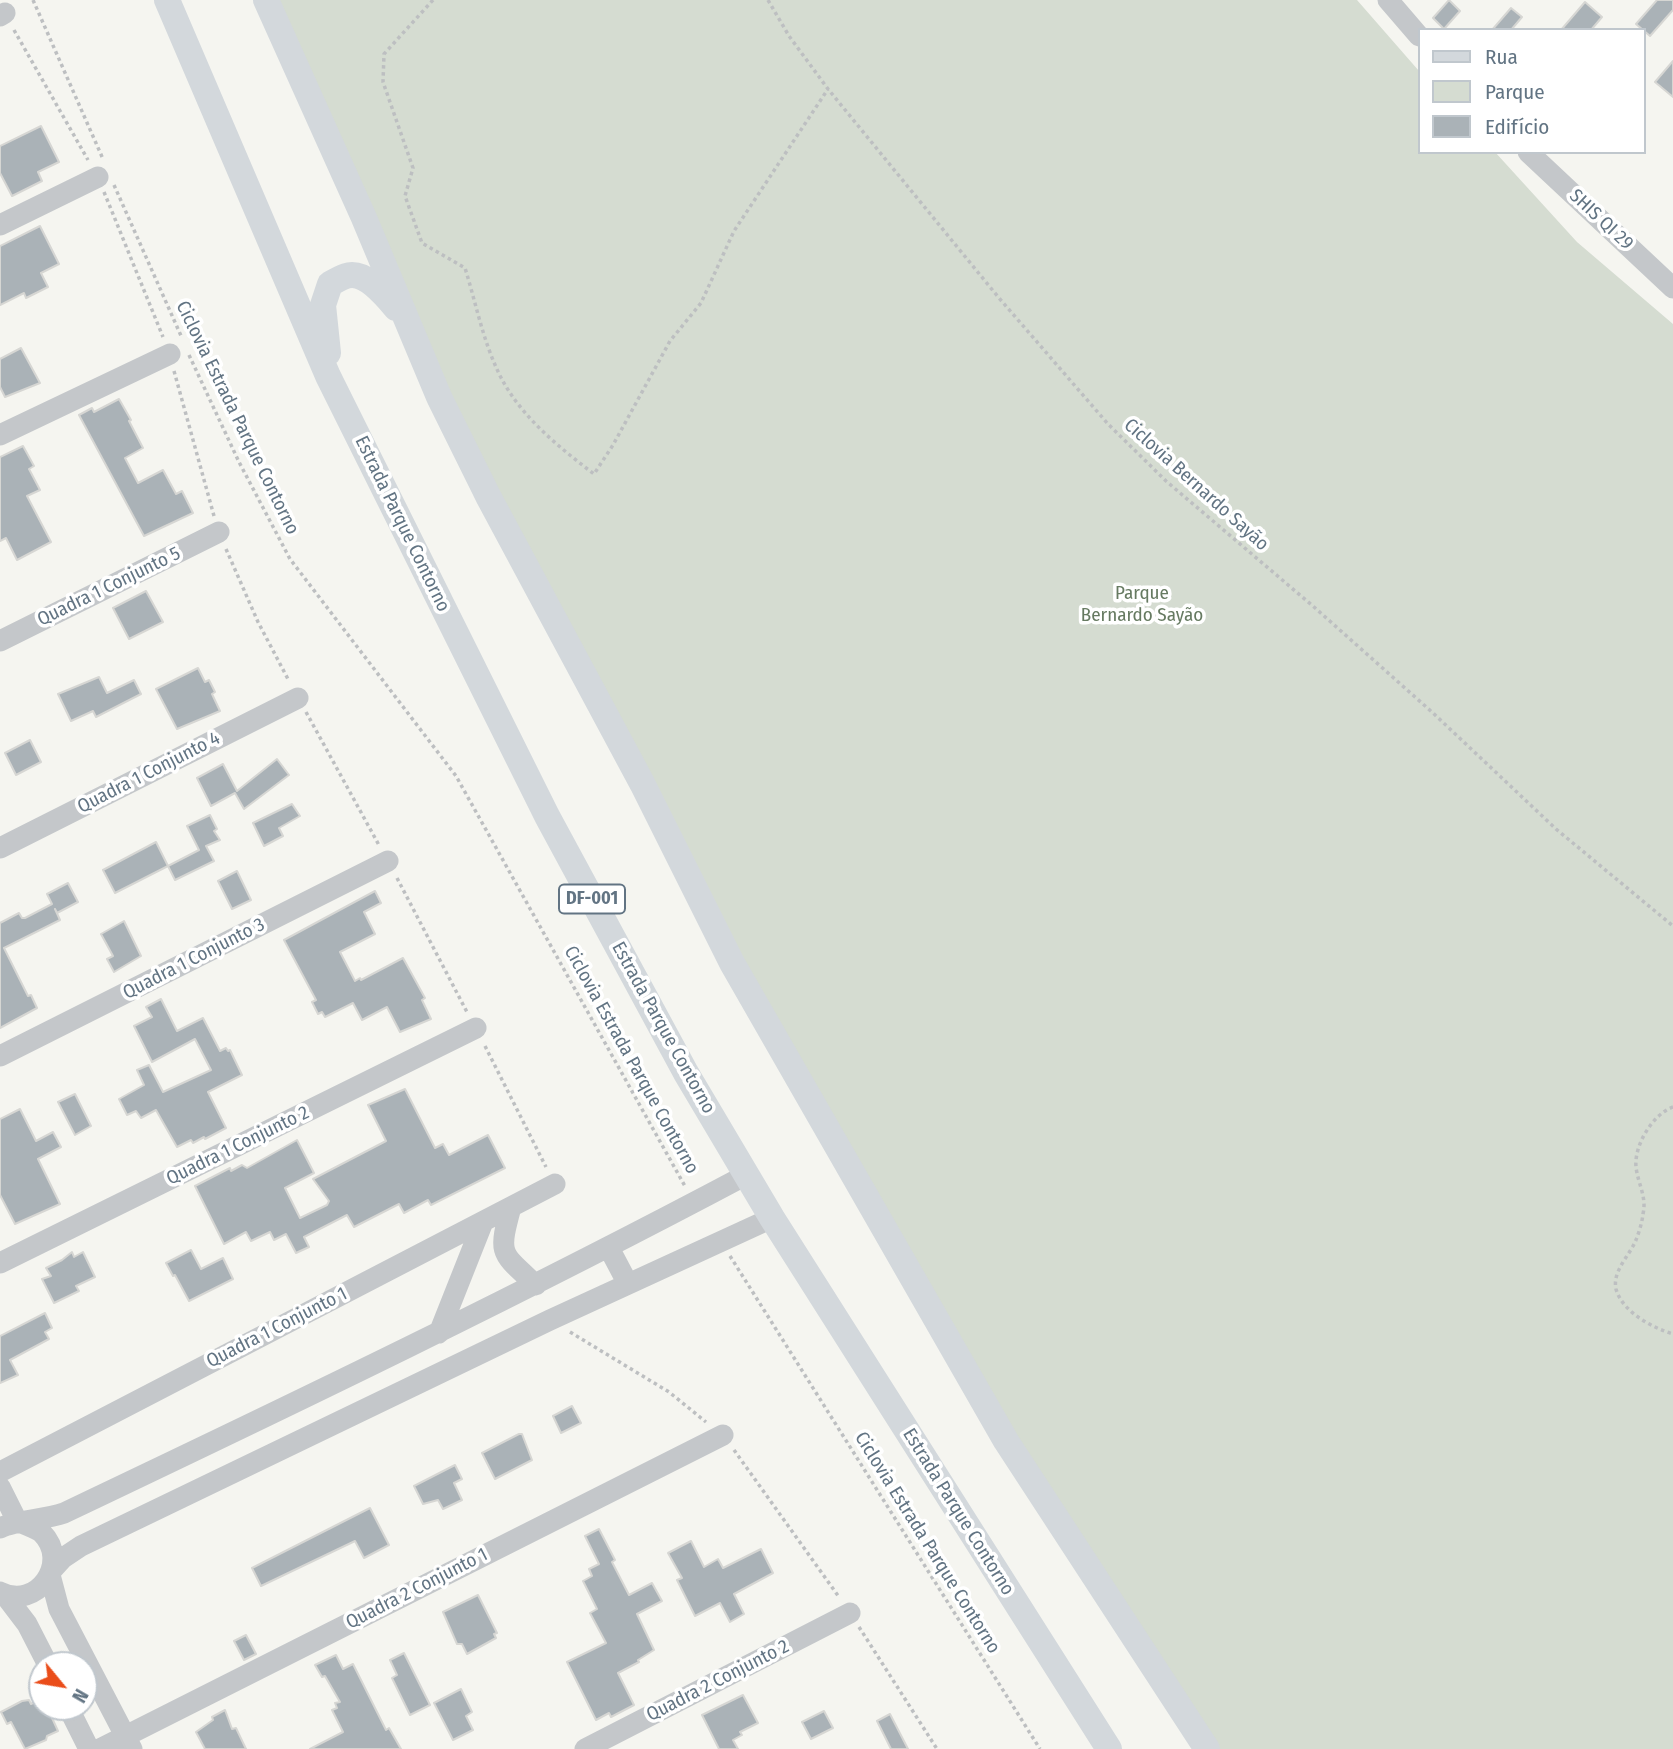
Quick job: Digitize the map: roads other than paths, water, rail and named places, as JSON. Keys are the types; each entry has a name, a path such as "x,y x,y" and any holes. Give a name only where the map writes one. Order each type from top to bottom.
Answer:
{"main road":[{"name":"Estrada Parque Contorno","path":"167,0 328,376 547,816 686,1073 746,1175 1109,1749"},
{"path":"266,0 439,397 488,496 643,785 732,963 1006,1441 1207,1749"},
{"path":"328,376 323,305 330,284 347,275 356,275 383,292 408,322"}],"street":[{"path":"1388,0 1418,35"},
{"name":"SHIS QI 29","path":"1530,154 1673,288"},
{"path":"0,225 106,176"},
{"path":"0,435 180,349"},
{"name":"Quadra 1 Conjunto 5","path":"0,641 219,532"},
{"name":"Quadra 1 Conjunto 4","path":"0,848 298,698"},
{"name":"Quadra 1 Conjunto 3","path":"0,1056 388,862"},
{"name":"Quadra 1 Conjunto 2","path":"0,1263 476,1028"},
{"path":"14,1525 64,1513 439,1333 609,1248 746,1175"},
{"name":"Quadra 1 Conjunto 1","path":"0,1472 555,1184"},
{"path":"511,1207 502,1243 504,1255 543,1281 560,1315"},
{"path":"1,1593 18,1597 31,1594 42,1586 63,1558 93,1540 560,1315 772,1218"},
{"path":"439,1333 483,1222"},
{"path":"609,1248 628,1284"},
{"name":"Quadra 2 Conjunto 1","path":"100,1749 129,1742 723,1435"},
{"path":"0,1487 14,1525"},
{"path":"14,1525 41,1532 52,1548 51,1572 59,1609 129,1742"},
{"path":"1,1593 27,1624 41,1651"},
{"name":"Quadra 2 Conjunto 2","path":"585,1749 850,1613"},
{"path":"75,1721 89,1749"}],"park label":[{"name":"Parque Bernardo Sayão","path":"1142,605"}]}
